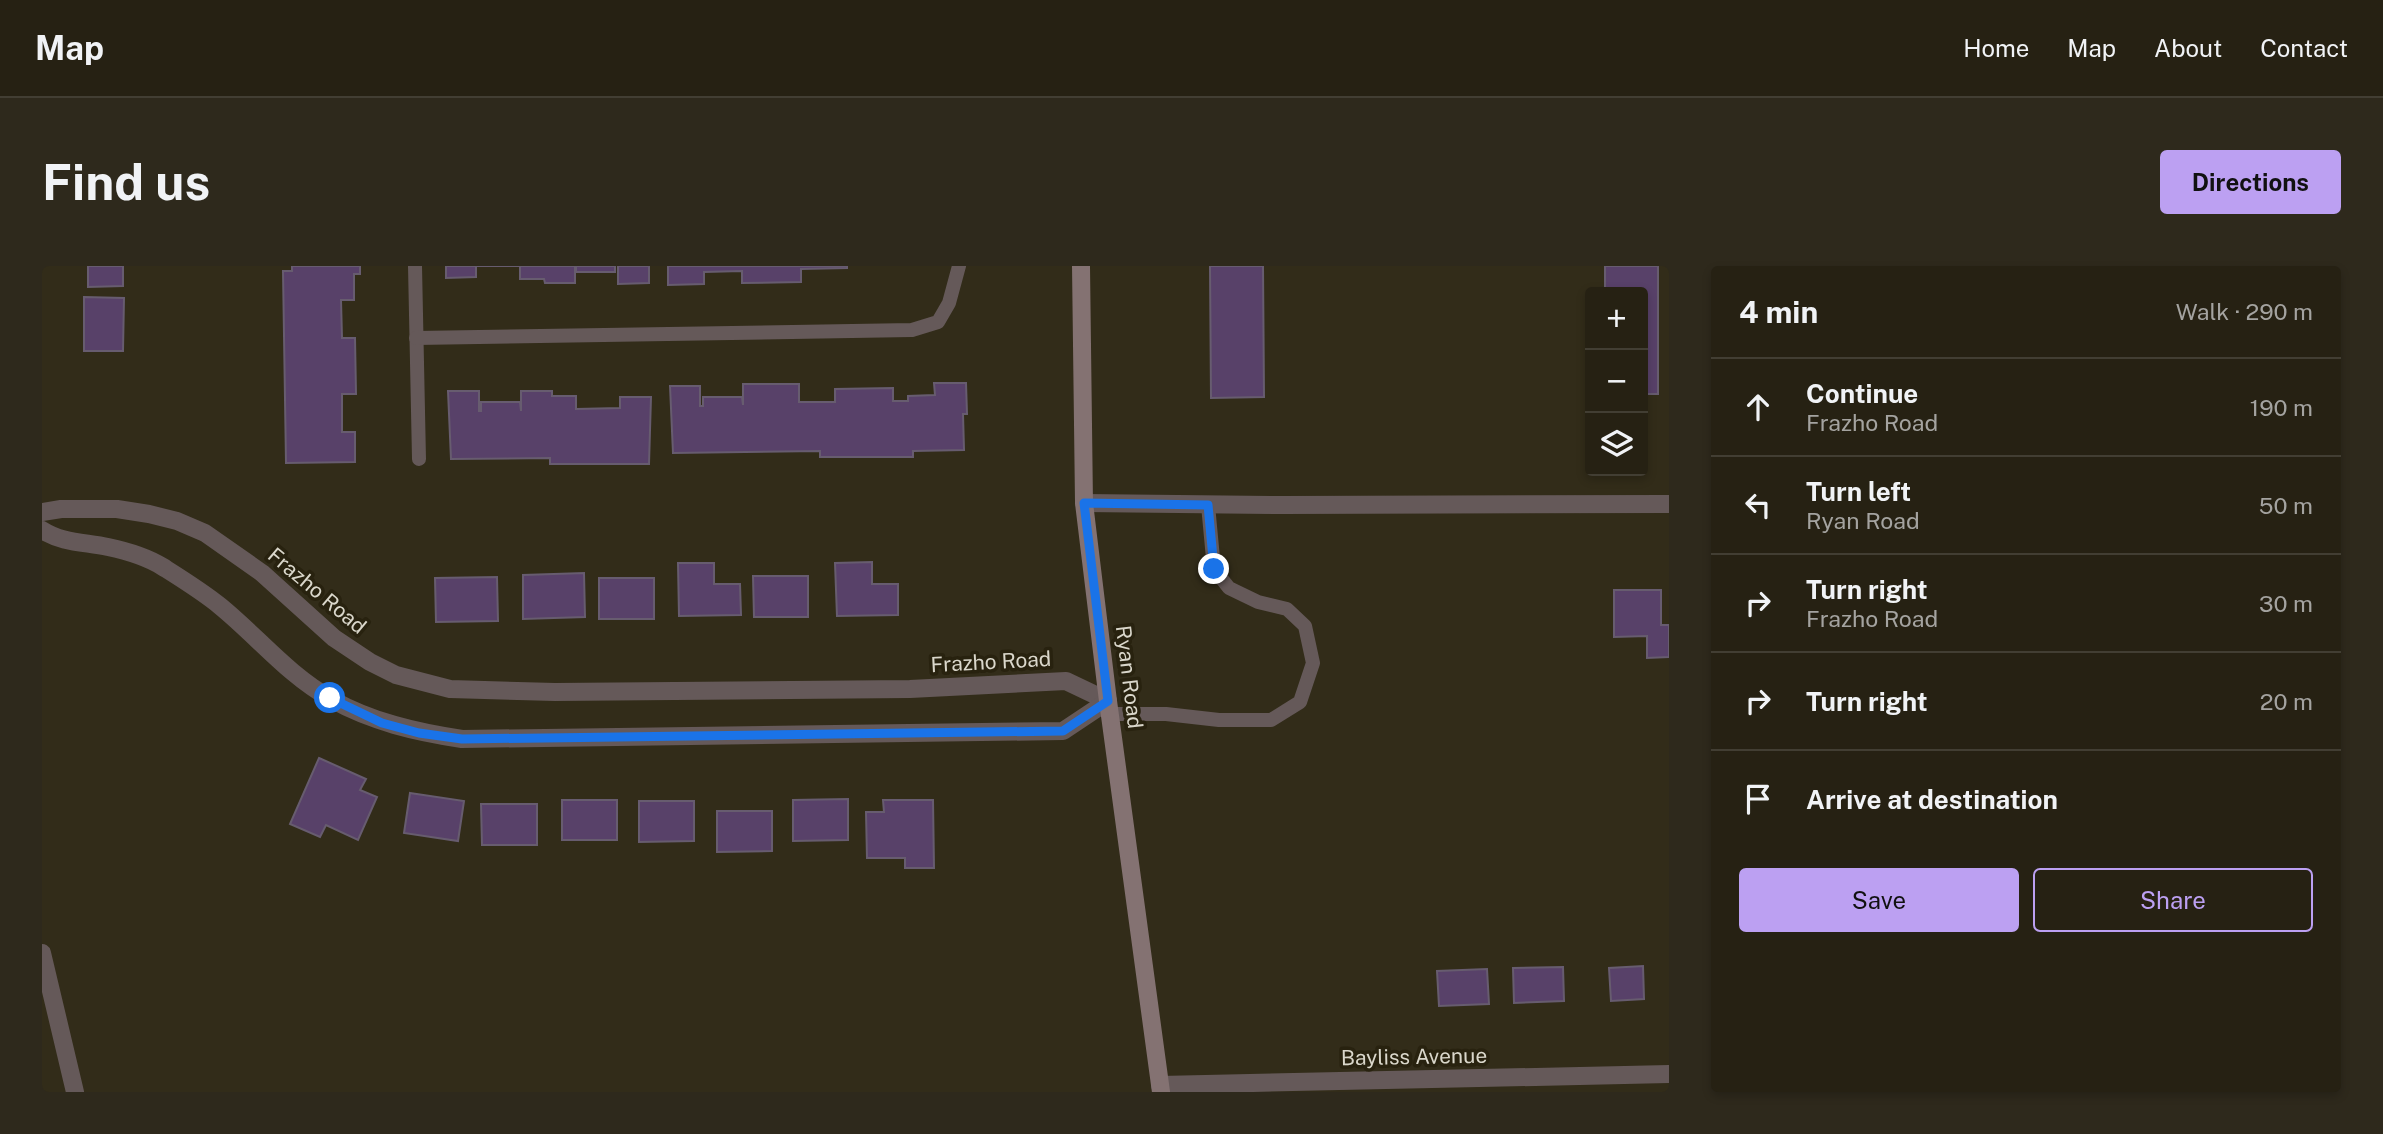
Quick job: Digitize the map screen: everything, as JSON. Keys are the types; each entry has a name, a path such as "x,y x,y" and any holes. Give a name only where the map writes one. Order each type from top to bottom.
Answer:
{"main road":[{"name":"Ryan Road","path":"1081,266 1084,503 1160,1088"}],"street":[{"path":"1084,503 1669,503"},
{"name":"Frazho Road","path":"42,512 61,509 117,509 177,521 205,533 262,573 334,638 370,662 396,675 450,689 555,692 910,689 1066,681 1109,708"},
{"path":"42,530 58,539 108,547 137,555 161,566 220,606 278,661 330,698 382,723 419,733 462,739 1063,731 1109,708"},
{"path":"42,953 75,1092"},
{"name":"Bayliss Avenue","path":"1160,1088 1669,1074"}],"lane":[{"path":"415,266 419,459"},
{"path":"416,338 912,330 938,322 949,303 959,266"},
{"path":"1109,708 1219,720 1271,719 1300,702 1313,663 1305,626 1287,609 1258,602 1229,588 1214,569 1208,505"}],"building":[{"path":"88,266 123,266 123,286 88,287"},
{"path":"292,266 360,266 360,274 354,274 354,300 341,300 342,338 355,338 356,394 342,394 342,432 355,432 355,462 286,463 283,271 292,271"},
{"path":"446,266 476,266 476,277 446,278"},
{"path":"520,266 575,266 575,283 545,283 544,279 520,279"},
{"path":"576,266 615,266 615,272 576,272"},
{"path":"618,266 649,266 649,283 618,284"},
{"path":"668,266 847,268 801,269 801,282 742,283 742,271 704,272 704,284 668,285"},
{"path":"1210,266 1263,266 1264,397 1211,398"},
{"path":"1605,266 1658,266 1658,394 1648,394 1648,287 1605,287"},
{"path":"84,297 124,298 123,351 84,351"},
{"path":"934,383 966,383 964,450 913,451 913,457 820,457 820,451 673,453 670,386 700,386 700,406 703,406 703,397 742,397 743,405 743,384 799,384 799,402 835,402 835,389 893,388 893,401 908,401 908,396 935,395"},
{"path":"448,391 479,391 479,411 481,402 520,402 521,411 521,391 552,391 552,396 576,396 576,409 620,408 620,397 651,397 649,464 550,464 550,458 451,459"},
{"path":"872,562 872,584 898,584 898,615 837,616 835,563"},
{"path":"678,563 714,563 714,584 740,584 741,615 679,616"},
{"path":"584,573 585,617 523,619 523,575"},
{"path":"753,576 808,576 808,617 754,617"},
{"path":"497,577 498,621 436,622 435,578"},
{"path":"599,578 654,578 654,619 599,619"},
{"path":"1614,590 1661,590 1661,625 1669,625 1669,657 1647,658 1647,636 1614,637"},
{"path":"319,758 366,779 360,790 377,797 358,840 326,825 320,837 290,824"},
{"path":"410,793 464,801 458,841 404,833"},
{"path":"848,799 848,840 793,841 793,800"},
{"path":"562,800 617,800 617,840 562,840"},
{"path":"883,800 933,800 934,868 905,868 905,858 867,858 866,812 884,812"},
{"path":"639,801 694,801 694,841 639,842"},
{"path":"481,804 537,804 537,845 482,845"},
{"path":"717,811 772,811 772,851 717,852"},
{"path":"1643,966 1644,999 1611,1001 1609,968"},
{"path":"1563,967 1564,1001 1514,1003 1513,968"},
{"path":"1487,969 1489,1004 1439,1006 1437,971"}],"route":[{"path":"330,698 382,723 419,733 462,739 1063,731 1108,701 1084,503 1208,505 1214,569"}]}
